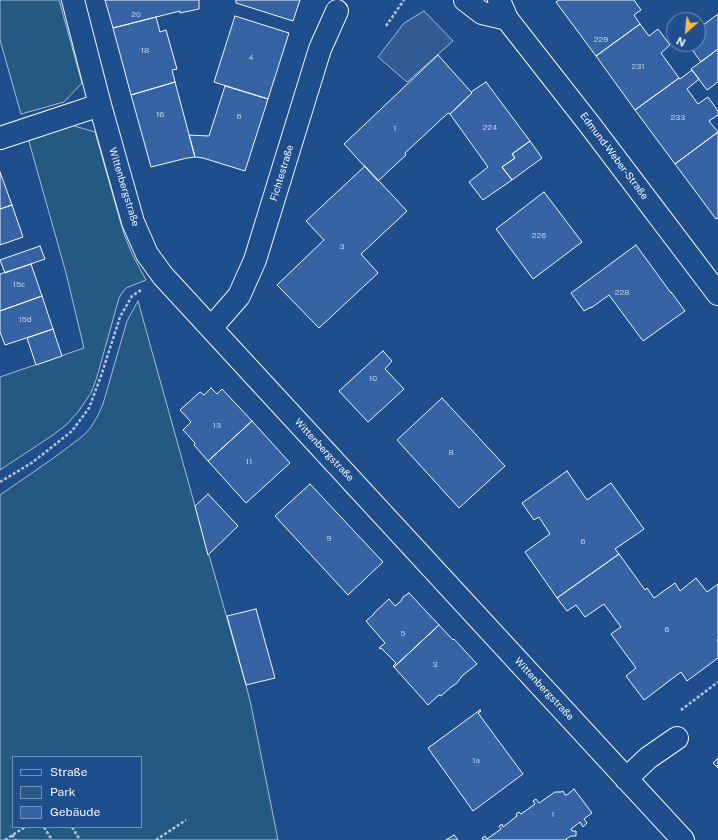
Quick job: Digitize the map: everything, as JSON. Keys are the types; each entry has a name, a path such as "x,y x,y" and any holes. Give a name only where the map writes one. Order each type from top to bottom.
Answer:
{"street":[{"name":"Wittenbergstraße","path":"73,0 100,105 133,222 148,254 163,276 683,840"},
{"name":"Edmund-Weber-Straße","path":"465,0 482,13 503,10 718,294"},
{"name":"Fichtestraße","path":"212,328 239,296 255,260 320,49 337,11"},
{"path":"0,138 100,105"},
{"path":"626,779 648,758 677,738"}],"path":[{"path":"386,26 404,0"},
{"path":"0,482 33,462 72,431 89,408 120,317 132,296 163,276"},
{"path":"677,738 664,724 718,682"},
{"path":"156,840 186,820"},
{"path":"5,840 23,828"},
{"path":"45,828 52,840"},
{"path":"73,828 80,840"},
{"path":"12,835 16,840"}],"green space":[{"path":"0,0 59,0 82,83 64,102 21,114 0,40"},
{"path":"71,125 95,132 123,231 132,254 146,280 126,288 119,298 97,377 91,393 78,412 66,425 53,435 0,470 0,377 84,348 66,273 28,138"},
{"path":"138,301 246,685 278,840 0,840 0,495 84,435 91,427 103,404 127,321"}],"shaded area":[{"path":"424,11 453,41 407,82 378,57 404,23"}],"building":[{"path":"105,0 199,0 199,9 180,13 180,11 113,28"},
{"path":"236,0 300,0 293,21 236,3"},
{"path":"559,0 634,0 641,10 634,15 640,24 596,56 556,2"},
{"path":"718,14 718,49 701,62 694,52 706,52 706,23"},
{"path":"235,16 289,33 268,99 214,82"},
{"path":"156,17 160,32 166,30 177,69 172,70 175,82 131,95 113,28"},
{"path":"640,24 649,36 658,29 666,40 666,49 661,53 679,78 635,110 596,56"},
{"path":"718,49 718,82 707,90 691,69"},
{"path":"438,55 472,93 405,153 406,155 378,181 344,144"},
{"path":"692,70 699,79 687,89 698,104 708,97 718,111 718,115 709,121 718,132 675,164 635,110"},
{"path":"175,82 195,157 151,167 131,95"},
{"path":"486,82 530,141 512,154 515,158 502,167 512,180 483,200 469,182 488,167 450,114 472,93 471,92"},
{"path":"225,86 268,99 245,171 195,157 189,135 209,136"},
{"path":"718,132 718,218 716,219 675,164"},
{"path":"530,141 542,158 512,180 502,167 515,158 512,154"},
{"path":"365,166 407,211 361,254 378,273 319,328 277,285 324,240 306,221"},
{"path":"0,172 12,205 0,209"},
{"path":"544,192 582,242 533,279 496,229"},
{"path":"12,205 23,237 0,245 0,209"},
{"path":"636,245 685,311 643,341 609,295 591,308 584,311 571,293"},
{"path":"40,246 45,259 5,273 0,260"},
{"path":"31,264 42,296 0,311 0,274"},
{"path":"42,296 53,329 5,345 0,332 0,311"},
{"path":"53,329 62,356 36,365 27,338"},
{"path":"383,351 392,361 385,369 404,389 368,422 339,391"},
{"path":"211,388 217,394 222,389 252,421 208,461 183,430 191,422 180,410 200,392 204,395"},
{"path":"442,398 505,466 459,508 397,440"},
{"path":"252,421 290,463 246,503 208,461"},
{"path":"567,471 587,500 611,483 644,529 615,549 619,554 557,598 525,552 550,534 539,517 534,520 522,503"},
{"path":"310,484 383,562 348,595 275,516"},
{"path":"208,494 238,526 208,555 195,506"},
{"path":"619,554 645,590 647,588 654,598 675,583 680,591 696,578 707,592 718,584 718,658 687,681 681,672 644,700 626,676 636,668 611,634 621,627 604,604 585,617 576,605 567,611 557,598"},
{"path":"409,593 439,625 394,667 393,666 396,663 381,648 379,648 385,643 366,621 389,599 395,606"},
{"path":"256,609 275,678 246,685 227,616"},
{"path":"439,625 477,664 462,676 457,683 441,696 439,695 428,705 394,667"},
{"path":"480,710 481,711 478,713 523,774 473,811 428,748"},
{"path":"718,758 718,768 713,763"},
{"path":"574,789 592,813 584,819 587,823 583,827 580,822 571,829 572,831 576,831 576,836 571,836 566,839 567,840 483,840 482,838 485,836 487,839 501,829 499,826 502,824 503,827 517,816 516,814 519,812 521,814 535,804 533,801 536,799 539,803 555,792 563,791 565,795 567,795"},
{"path":"454,835 458,840 446,840"}]}
